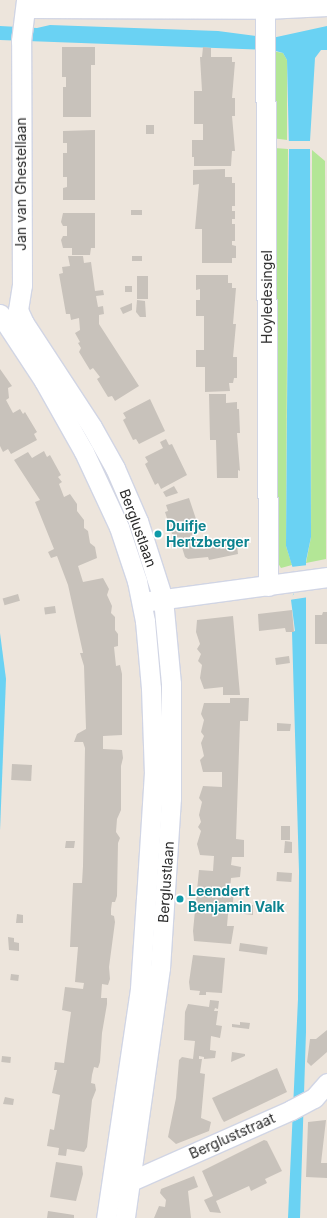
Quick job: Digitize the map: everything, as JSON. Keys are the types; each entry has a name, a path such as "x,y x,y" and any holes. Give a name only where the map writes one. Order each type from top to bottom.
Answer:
{"street":[{"path":"26,4 316,4"},
{"name":"Jan van Ghestellaan","path":"7,314 22,285 22,33 26,4"},
{"name":"Hoyledesingel","path":"265,4 268,586"},
{"name":"Berglustlaan","path":"7,314 115,468 138,521 163,599 172,684 162,773 149,990 132,1181 126,1218"},
{"name":"Berglustlaan","path":"7,314 84,452 119,527 143,603 151,688 162,773"},
{"path":"143,603 327,577"},
{"name":"Berglustlaan","path":"106,1218 112,1179 149,990"},
{"name":"Bergluststraat","path":"132,1181 297,1107 314,1098 327,1083"},
{"path":"112,1179 132,1181"}],"green space":[{"path":"272,51 283,53 287,60 287,140 272,138"},
{"path":"274,148 288,149 286,546 292,565 281,568 276,560"},
{"path":"312,150 325,161 326,559 306,563 311,537"}],"water":[{"path":"50,25 218,31 272,38 327,26 327,50 321,50 315,58 310,141 311,537 306,561 306,1032 300,1218 288,1218 298,999 299,871 292,632 295,631 291,600 294,593 294,572 286,546 289,149 287,60 283,53 272,50 0,40 0,26 37,28"},
{"path":"0,633 6,679 0,831"}],"pier":[{"path":"287,141 311,141 311,149 287,149"},
{"path":"308,565 309,597 289,600 294,594 294,572 291,567"}],"building":[{"path":"62,47 95,47 95,65 91,65 91,117 63,117 63,87 66,87 66,77 62,77"},
{"path":"203,47 211,48 211,57 232,57 232,62 235,62 232,98 235,98 235,116 232,116 235,151 232,151 231,166 194,166 194,157 192,157 192,140 203,140 203,124 194,124 194,91 202,91 200,57 202,57"},
{"path":"146,125 154,125 154,134 146,134"},
{"path":"95,130 95,200 63,200 63,188 67,187 67,177 63,177 63,153 67,153 67,143 63,143 63,131"},
{"path":"225,169 225,177 232,177 232,183 235,183 235,206 232,206 232,211 235,211 235,219 232,219 232,224 235,224 235,241 232,241 232,245 236,246 236,258 232,258 232,263 202,263 202,229 195,229 199,184 193,185 193,170"},
{"path":"131,210 142,210 142,215 131,215"},
{"path":"63,213 95,213 95,248 91,248 90,255 72,255 72,248 63,248 61,240 63,236 67,236 67,226 63,226 61,222"},
{"path":"68,256 83,256 84,263 91,262 95,291 103,290 104,295 96,296 98,307 103,306 104,314 99,315 99,324 139,386 115,401 112,396 108,397 97,379 100,377 93,368 90,370 79,352 81,348 78,343 80,342 75,333 80,330 79,318 71,320 70,314 66,314 59,274 63,273 62,267 70,266"},
{"path":"132,256 142,256 142,261 132,261"},
{"path":"196,275 228,275 228,283 232,283 232,288 236,288 233,324 236,324 233,357 237,357 237,378 234,378 233,383 229,383 230,391 205,392 205,367 196,367 196,350 204,350 204,316 196,316 196,300 200,300 200,289 196,290"},
{"path":"137,276 148,276 148,299 137,299"},
{"path":"125,286 132,286 132,292 125,292"},
{"path":"137,300 145,301 146,317 140,317 136,312"},
{"path":"132,303 132,310 123,314 120,308"},
{"path":"0,369 12,386 8,388 9,398 6,400 13,413 20,409 23,414 25,412 37,432 34,434 37,440 11,454 8,449 3,452 0,446"},
{"path":"209,394 226,394 226,403 237,402 237,409 239,409 240,433 237,433 240,471 238,470 238,478 217,478 216,440 210,440"},
{"path":"150,399 165,431 139,444 136,439 133,440 123,420 126,418 123,413"},
{"path":"166,439 169,445 172,444 187,475 161,489 158,483 155,485 145,464 148,462 145,457 163,448 160,442"},
{"path":"44,451 47,457 50,455 61,475 58,477 62,482 59,484 64,497 70,494 77,504 77,511 84,520 84,528 88,531 90,543 95,547 97,558 78,566 83,582 103,578 109,589 107,595 112,606 111,613 115,617 115,630 118,634 118,646 114,647 116,666 120,665 122,674 122,735 103,736 103,749 122,750 123,758 121,766 121,810 117,819 116,832 120,838 118,843 117,896 115,902 112,902 111,909 111,915 114,916 115,922 109,967 110,979 108,985 102,984 101,998 107,998 107,1004 102,1033 100,1062 98,1068 94,1067 92,1075 91,1083 95,1084 96,1090 92,1100 87,1147 84,1152 67,1149 66,1156 58,1155 59,1148 47,1146 50,1129 54,1130 60,1095 52,1093 57,1070 54,1070 55,1062 64,1063 71,1012 62,1010 65,987 83,989 84,983 75,982 78,947 70,947 73,883 82,883 83,866 85,748 83,742 74,742 77,734 86,729 84,666 80,653 83,653 68,585 57,556 51,558 48,552 54,549 35,502 40,500 14,460 28,452 32,458"},
{"path":"174,486 178,493 166,497 163,492"},
{"path":"189,498 200,531 194,533 196,541 236,537 238,554 209,560 208,557 188,559 185,557 179,538 172,534 165,512 168,511 166,505"},
{"path":"18,594 20,601 5,605 3,598"},
{"path":"55,606 56,613 45,614 44,608"},
{"path":"292,610 294,632 286,632 285,628 259,631 258,614"},
{"path":"323,612 327,612 327,644 315,644 315,615 322,615"},
{"path":"233,616 240,695 223,695 223,687 204,689 200,678 202,665 198,661 201,654 197,649 200,644 196,632 197,620"},
{"path":"289,656 290,663 276,665 275,658"},
{"path":"230,698 249,698 248,721 240,721 236,839 244,840 244,857 232,857 231,865 241,867 240,877 231,878 230,890 234,890 233,902 229,902 227,926 234,926 231,944 194,941 193,931 199,870 213,871 214,856 200,855 197,844 201,831 198,827 201,822 199,815 202,802 199,798 203,786 222,787 222,772 203,772 200,760 204,756 201,743 204,736 201,732 204,720 201,714 204,703 230,703"},
{"path":"277,723 291,724 290,731 277,731"},
{"path":"12,764 32,765 31,781 11,780"},
{"path":"281,826 290,826 290,840 281,840"},
{"path":"66,841 75,841 74,848 65,848"},
{"path":"285,841 292,842 292,853 284,853"},
{"path":"277,872 292,873 291,882 276,881"},
{"path":"241,904 253,905 253,915 236,913 237,909 241,909"},
{"path":"17,914 23,915 23,923 16,923"},
{"path":"8,937 14,938 14,942 19,943 19,951 9,950"},
{"path":"240,943 268,947 267,955 239,951"},
{"path":"193,955 225,958 222,993 206,992 206,995 199,995 200,991 190,990 189,982"},
{"path":"11,974 19,975 18,981 10,980"},
{"path":"210,1000 219,1001 218,1009 215,1008 214,1011 218,1011 216,1025 222,1026 220,1038 211,1036 210,1050 216,1051 215,1058 204,1059 204,1057 199,1056 199,1059 202,1059 200,1073 205,1074 201,1118 211,1122 209,1131 176,1144 168,1137 176,1098 179,1060 182,1057 193,1059 195,1041 184,1040 185,1012 188,1004 209,1007"},
{"path":"240,1022 250,1023 249,1029 232,1027 232,1024 240,1025"},
{"path":"327,1030 327,1052 311,1066 307,1062 310,1039 316,1039"},
{"path":"232,1052 245,1054 245,1056 231,1062"},
{"path":"2,1056 11,1057 10,1063 1,1062"},
{"path":"277,1068 287,1092 224,1122 212,1098"},
{"path":"5,1097 14,1099 13,1105 3,1104"},
{"path":"326,1120 321,1163 327,1163 327,1178 306,1177 308,1122"},
{"path":"264,1140 267,1141 282,1171 265,1179 267,1183 251,1191 249,1186 216,1201 221,1213 210,1212 204,1200 213,1196 202,1171"},
{"path":"56,1162 82,1166 83,1174 76,1201 50,1197"},
{"path":"194,1176 198,1187 188,1191 191,1218 154,1218 159,1206 165,1207 166,1200 160,1193 161,1189"},
{"path":"48,1211 74,1215 74,1218 47,1218"}],"place":[{"name":"Duifje Hertzberger","path":"158,534"},
{"name":"Leendert Benjamin Valk","path":"180,899"}]}
